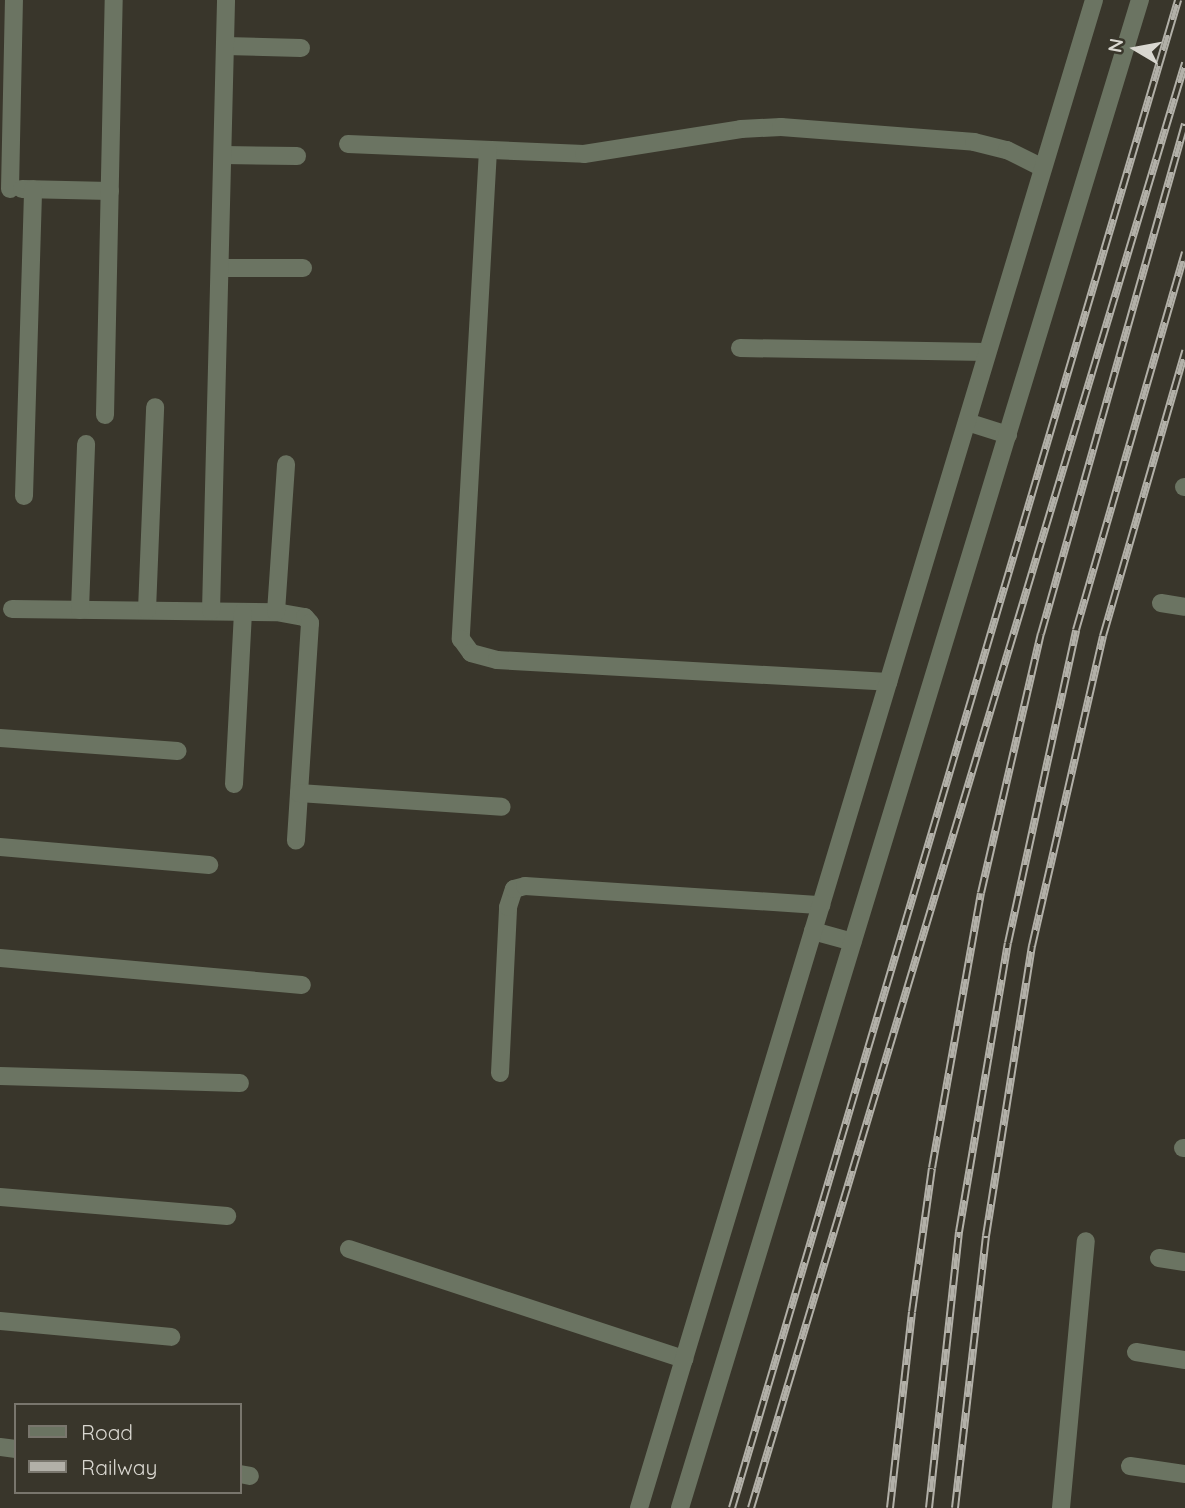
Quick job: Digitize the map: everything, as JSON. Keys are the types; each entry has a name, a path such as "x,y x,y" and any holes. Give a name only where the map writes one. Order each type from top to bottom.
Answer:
{"street":[{"path":"14,0 6,85 5,189 110,191"},
{"path":"105,415 114,0"},
{"path":"211,611 226,0"},
{"path":"639,1508 1094,0"},
{"path":"680,1508 1140,0"},
{"path":"225,46 301,48"},
{"path":"348,144 601,153 741,129 781,127 974,142 1007,150 1043,168"},
{"path":"488,150 461,639 471,653 497,660 888,682"},
{"path":"223,155 297,156"},
{"path":"24,496 33,189"},
{"path":"221,268 303,268"},
{"path":"740,348 987,352"},
{"path":"147,610 155,407"},
{"path":"967,422 1007,435"},
{"path":"80,610 86,444"},
{"path":"276,612 286,464"},
{"path":"1161,603 1185,607"},
{"path":"12,609 299,614 310,623 296,841"},
{"path":"234,784 243,612"},
{"path":"0,738 178,751"},
{"path":"299,793 502,807"},
{"path":"0,847 209,865"},
{"path":"499,1073 508,907 513,889 538,887 821,905"},
{"path":"813,931 853,942"},
{"path":"0,958 302,985"},
{"path":"0,1076 240,1083"},
{"path":"0,1197 227,1216"},
{"path":"1061,1508 1086,1241"},
{"path":"349,1249 684,1359"},
{"path":"1159,1258 1185,1262"},
{"path":"0,1321 171,1337"},
{"path":"1136,1352 1185,1360"},
{"path":"1130,1466 1185,1474"}],"railway":[{"path":"732,1508 1178,0"},
{"path":"751,1508 1185,63"},
{"path":"890,1508 912,1312 932,1168 981,893 1041,634 1185,124"},
{"path":"929,1508 959,1232 1008,943 1076,630 1185,252"},
{"path":"955,1508 986,1236 1032,946 1103,636 1185,351"}]}
